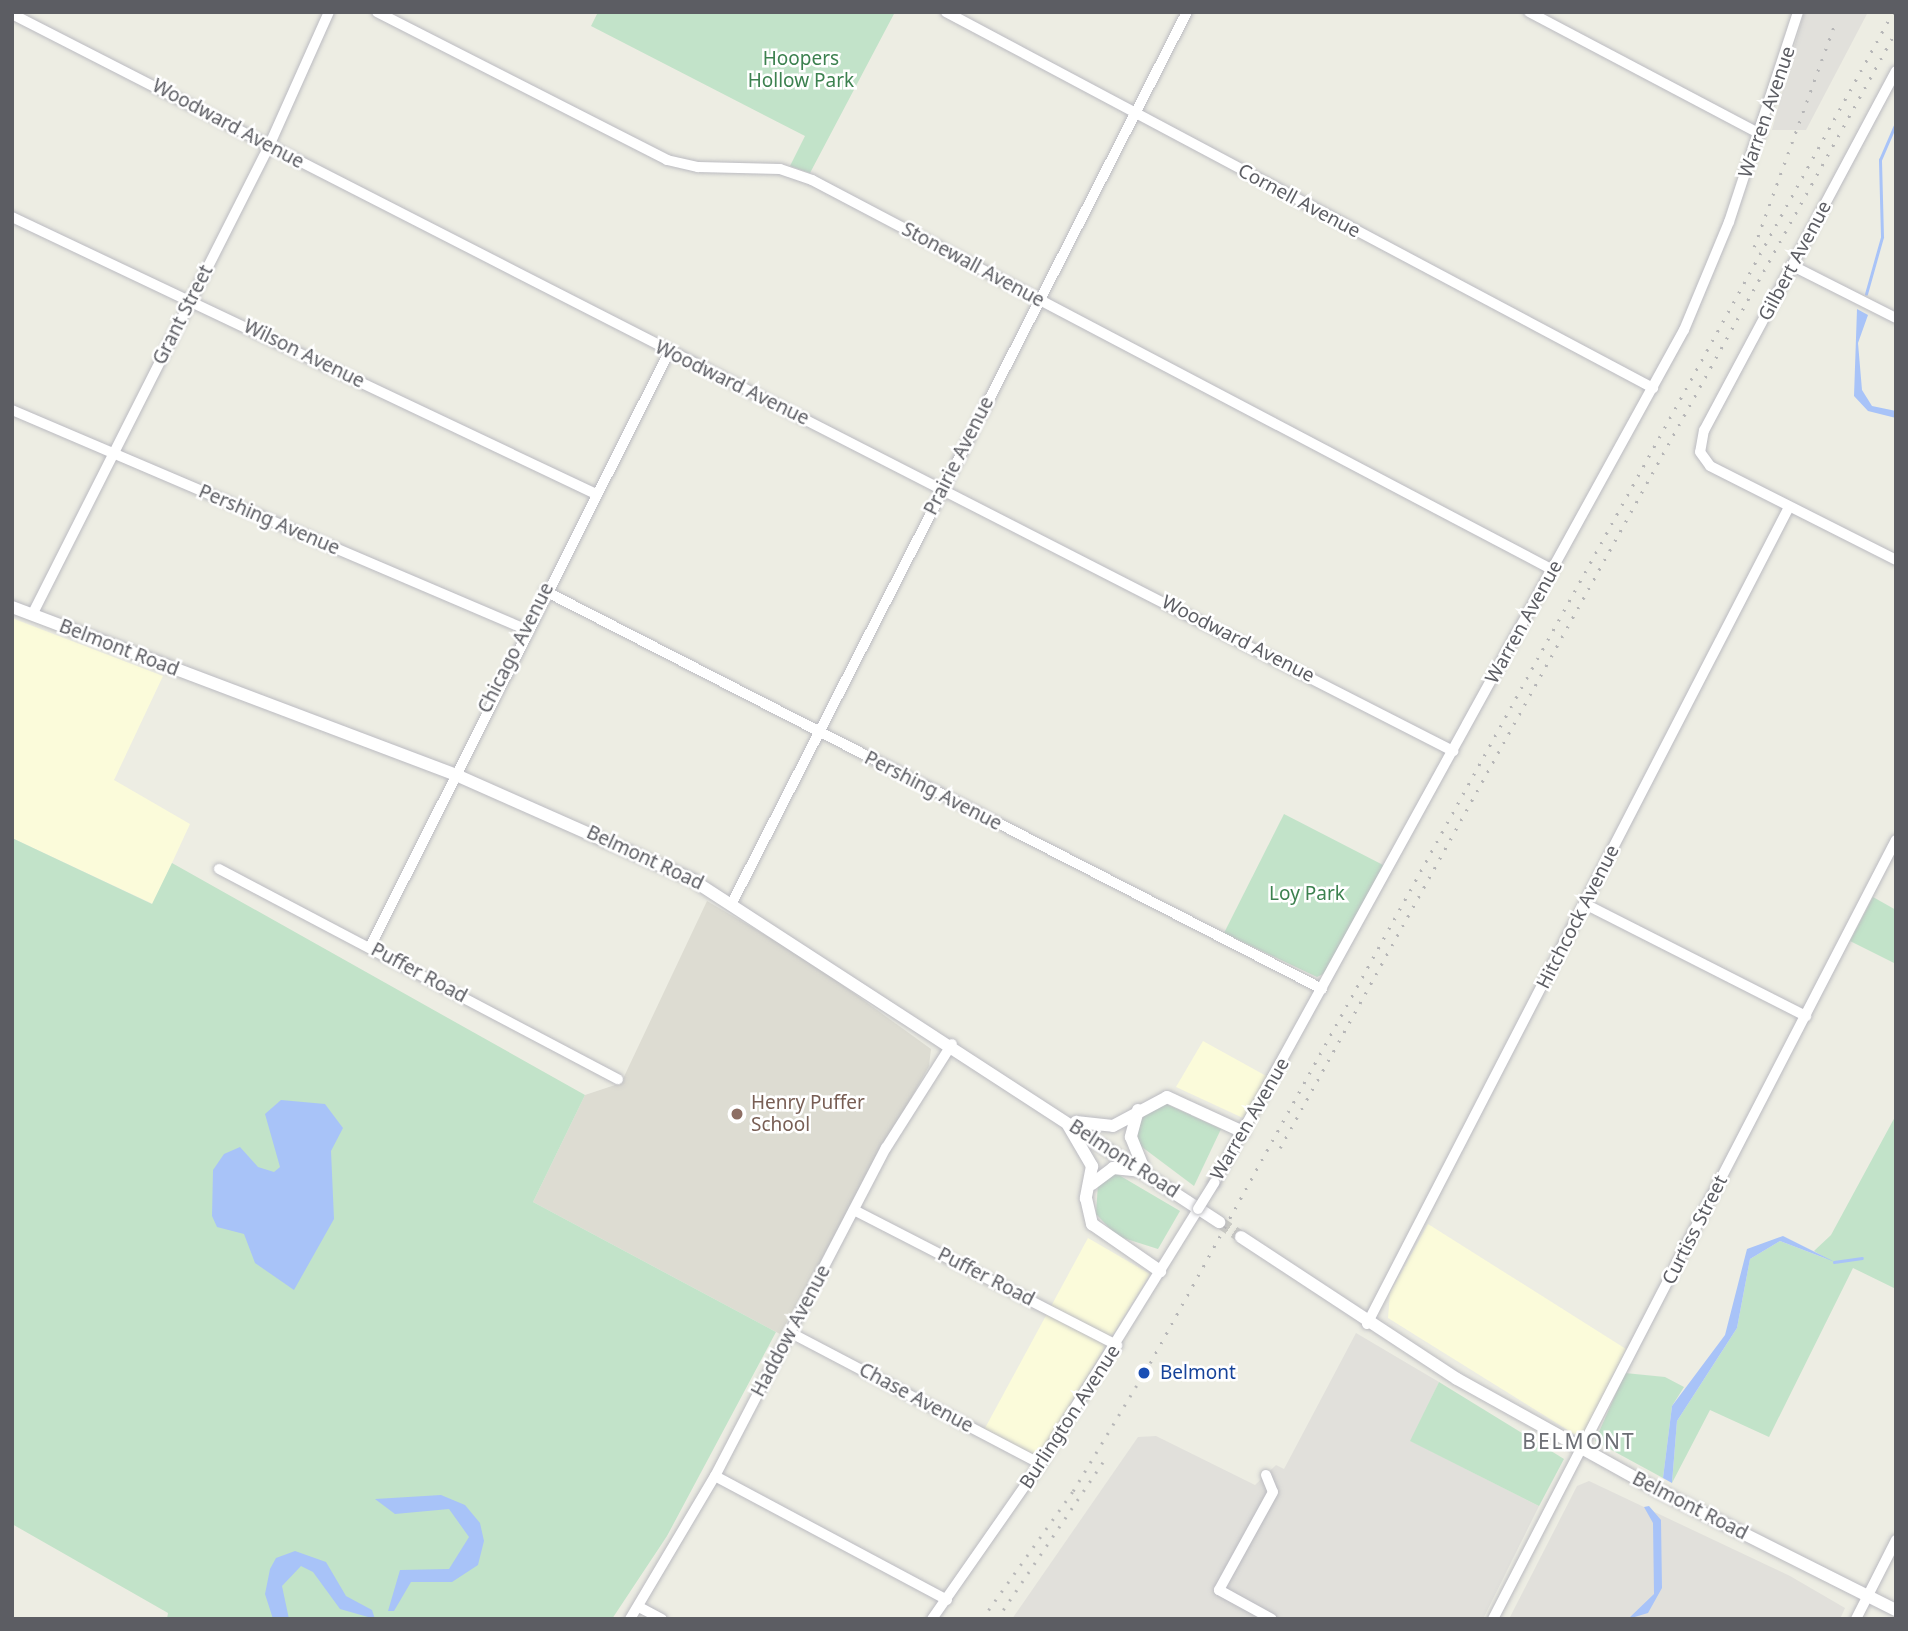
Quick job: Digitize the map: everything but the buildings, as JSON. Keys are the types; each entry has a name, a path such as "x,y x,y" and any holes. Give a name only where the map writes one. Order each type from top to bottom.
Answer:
{"main road":[{"name":"Belmont Road","path":"12,607 456,775 637,852 733,901 1219,1222"},
{"path":"1064,1119 1106,1128 1154,1099 1182,1098 1243,1132"},
{"path":"1088,1191 1107,1170 1145,1172 1131,1137 1138,1109"},
{"path":"1064,1119 1089,1156 1087,1213 1096,1230 1160,1271"},
{"name":"Belmont Road","path":"1241,1237 1367,1324 1582,1448 1896,1610"}],"street":[{"name":"Grant Street","path":"32,615 111,453 269,146 329,12"},
{"name":"Stonewall Avenue","path":"377,12 667,160 804,176 1553,570"},
{"name":"Cornell Avenue","path":"946,12 1134,115 1653,388"},
{"name":"Prairie Avenue","path":"733,901 1187,12"},
{"path":"1529,12 1760,134"},
{"name":"Warren Avenue","path":"1198,1209 1653,388 1704,287 1760,134 1798,12"},
{"name":"Woodward Avenue","path":"12,14 668,352 943,486 1453,751"},
{"name":"Gilbert Avenue","path":"1788,509 1710,466 1700,452 1704,429 1896,71"},
{"name":"Wilson Avenue","path":"12,217 596,494"},
{"path":"1793,267 1896,318"},
{"name":"Chicago Avenue","path":"370,947 525,629 668,352"},
{"name":"Pershing Avenue","path":"12,410 525,629"},
{"path":"1788,509 1896,560"},
{"name":"Hitchcock Avenue","path":"1367,1324 1788,509"},
{"name":"Pershing Avenue","path":"545,592 1322,989"},
{"name":"Curtiss Street","path":"1493,1619 1896,840"},
{"name":"Puffer Road","path":"219,869 618,1079"},
{"path":"1585,904 1806,1016"},
{"name":"Haddow Avenue","path":"630,1619 715,1476 854,1210 952,1044"},
{"name":"Burlington Avenue","path":"932,1619 1040,1464 1117,1345 1198,1209"},
{"name":"Puffer Road","path":"854,1210 1117,1345"},
{"name":"Chase Avenue","path":"791,1333 1040,1464"},
{"path":"1265,1475 1273,1492 1219,1590 1272,1619"},
{"path":"715,1476 947,1600"},
{"path":"1856,1619 1896,1540"},
{"path":"639,1607 662,1619"}],"shaded area":[{"path":"1804,12 1868,12 1806,130 1772,130"},
{"path":"12,618 163,676 114,780 190,824 153,904 12,838"},
{"name":"Henry Puffer School","path":"707,901 805,958 931,1049 929,1066 780,1334 533,1202 585,1095 621,1083"},
{"path":"1203,1041 1268,1077 1243,1118 1176,1087"},
{"path":"1428,1224 1626,1349 1585,1431 1574,1434 1388,1318 1390,1293"},
{"path":"1088,1238 1150,1274 1037,1458 984,1430"},
{"path":"1356,1333 1439,1382 1411,1441 1539,1506 1483,1619 1012,1619 1138,1437 1156,1436 1255,1485 1276,1465 1284,1469"},
{"path":"1589,1481 1790,1576 1845,1608 1840,1619 1509,1619 1577,1486"}],"green space":[{"name":"Hoopers Hollow Park","path":"598,12 895,12 810,173 790,166 805,136 591,26"},
{"name":"Loy Park","path":"1284,814 1385,866 1327,972 1317,977 1224,933"},
{"path":"12,838 152,904 172,863 585,1095 533,1202 776,1332 667,1536 612,1619 167,1619 168,1613 12,1524"},
{"path":"1873,897 1896,910 1896,964 1850,941"},
{"path":"1164,1103 1221,1129 1194,1186 1138,1144 1138,1125 1148,1110"},
{"path":"1896,1115 1896,1289 1853,1268 1769,1437 1710,1410 1672,1483 1677,1421 1737,1328 1750,1259 1780,1241 1827,1259 1814,1251 1831,1235"},
{"path":"1112,1171 1180,1211 1158,1249 1117,1236 1096,1214 1098,1183"},
{"path":"1625,1373 1665,1377 1684,1387 1672,1406 1663,1478 1595,1441"},
{"path":"1439,1382 1564,1459 1539,1506 1410,1441"}],"water":[{"path":"1857,309 1868,315 1858,343 1862,390 1872,406 1896,411 1896,418 1868,411 1854,396"},
{"path":"281,1100 325,1104 343,1128 331,1151 334,1219 294,1290 255,1263 244,1234 217,1227 212,1216 213,1170 224,1154 240,1147 258,1167 274,1172 280,1167 265,1114"},
{"path":"1783,1236 1835,1262 1780,1241 1750,1259 1737,1328 1677,1421 1672,1483 1663,1478 1672,1406 1725,1335 1747,1249"},
{"path":"441,1495 465,1505 480,1523 484,1541 478,1565 452,1582 411,1582 394,1611 388,1611 400,1570 449,1569 469,1537 449,1509 395,1514 375,1499"},
{"path":"1649,1506 1661,1520 1662,1588 1648,1613 1628,1619 1654,1594 1653,1523 1644,1507"},
{"path":"295,1551 326,1562 346,1596 372,1610 375,1619 340,1609 313,1572 301,1566 282,1586 289,1619 273,1619 265,1594 270,1569 276,1558"}],"waterway":[{"path":"1866,294 1882,237 1880,160 1896,123"},
{"path":"1834,1262 1862,1258"}],"tunnel":[{"path":"1219,1222 1241,1237"}],"railway":[{"path":"982,1619 1073,1491 1150,1363 1893,12"},
{"path":"1754,247 1835,23"},
{"path":"1280,1148 1896,31"},
{"path":"997,1619 1107,1456"}],"place":[{"name":"Henry Puffer School","path":"737,1114"},
{"name":"Belmont","path":"1144,1373"}],"district":[{"name":"BELMONT","path":"1579,1441"}]}
